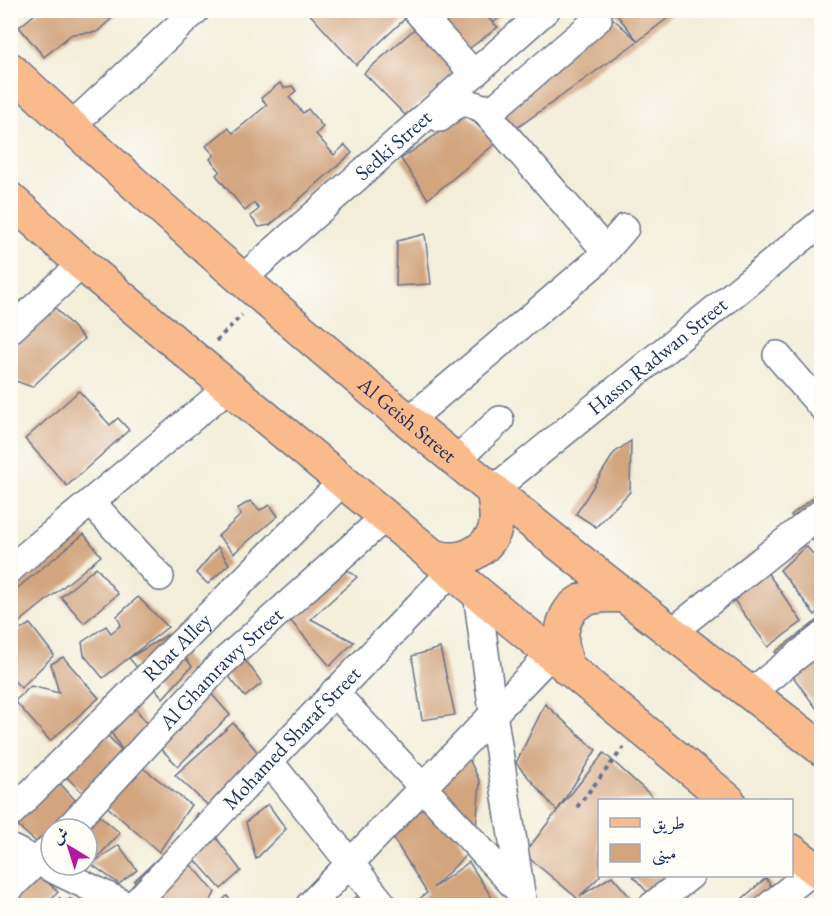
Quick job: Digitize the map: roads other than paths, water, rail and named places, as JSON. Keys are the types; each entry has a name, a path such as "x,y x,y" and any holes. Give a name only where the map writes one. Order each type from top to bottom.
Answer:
{"main road":[{"name":"Al Geish Street","path":"10,69 252,288 456,460 822,749"},
{"path":"10,198 82,264 228,388 726,799"},
{"path":"441,564 450,559 469,556 485,546 495,530 497,511 493,490"},
{"path":"559,661 561,633 566,617 576,604 591,596 626,596"}],"street":[{"path":"71,126 196,10"},
{"path":"416,10 480,69 513,92"},
{"name":"Sedki Street","path":"252,288 480,69 546,10"},
{"path":"483,109 498,105 598,19"},
{"path":"403,149 454,106 465,102 483,109 606,251"},
{"name":"Hassn Radwan Street","path":"493,490 822,222"},
{"path":"409,420 606,251 625,228"},
{"path":"10,330 82,264"},
{"path":"777,355 822,407"},
{"path":"10,569 228,388"},
{"path":"456,460 499,419"},
{"name":"Rbat Alley","path":"10,814 342,482"},
{"path":"91,502 160,577"},
{"path":"672,632 822,512"},
{"name":"Al Ghamrawy Street","path":"79,817 220,665 385,517"},
{"name":"Mohamed Sharaf Street","path":"133,906 334,692 441,564"},
{"path":"477,594 520,902"},
{"path":"750,693 822,636"},
{"path":"309,906 493,713 559,661"},
{"path":"334,692 424,787 520,902"},
{"path":"269,760 384,906"},
{"path":"10,848 39,853"},
{"path":"10,888 39,860"},
{"path":"769,906 809,864"},
{"path":"82,877 128,906"},
{"path":"652,906 689,877"}]}
